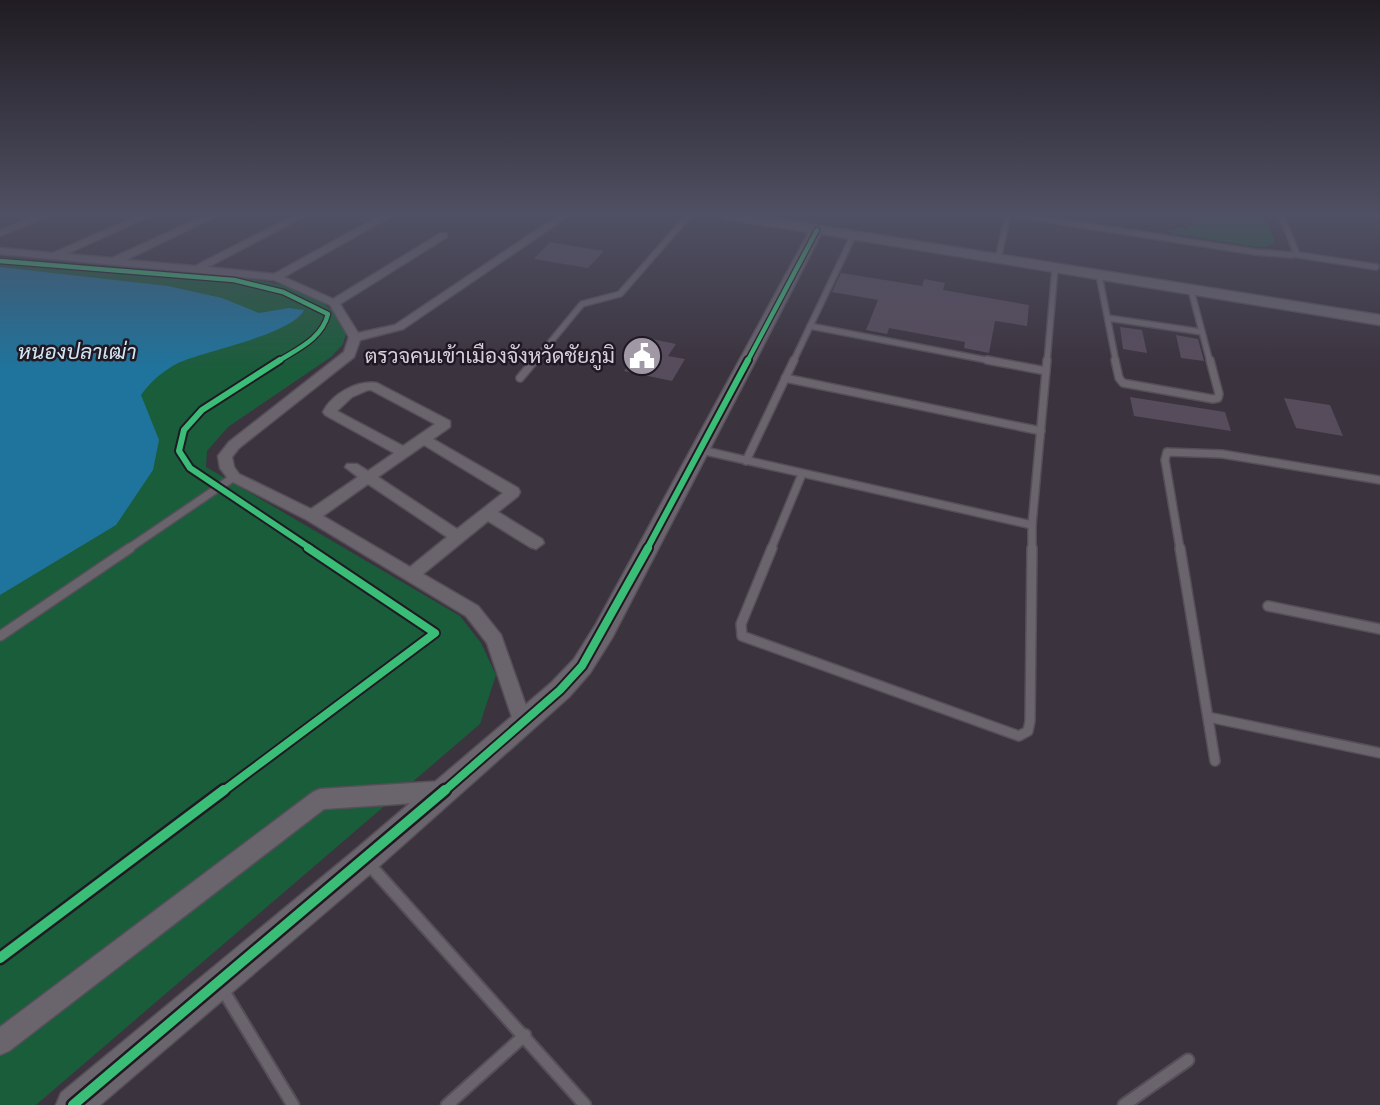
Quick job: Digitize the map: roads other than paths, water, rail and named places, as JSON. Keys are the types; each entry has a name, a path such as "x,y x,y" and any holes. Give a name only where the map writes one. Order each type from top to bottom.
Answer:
{"street":[{"path":"177,267 276,277 334,303 355,337 350,354 234,445 225,456 227,468 234,477 312,516 472,611 495,640 523,723"},
{"path":"276,277 295,267"},
{"path":"334,303 393,267"},
{"path":"355,337 399,327 489,267"},
{"path":"73,1105 217,981 365,860 560,690 582,666 604,631 798,267"},
{"path":"1046,267 1380,320"},
{"path":"312,516 444,424 373,386 363,388 329,409 403,452"},
{"path":"412,574 513,492 423,439"},
{"path":"352,467 458,537"},
{"path":"487,513 536,543"},
{"path":"0,1042 320,799 445,791"}],"lane":[{"path":"520,378 582,304 620,294 644,267"},
{"path":"746,461 838,267"},
{"path":"802,474 741,624 742,636 1019,736 1028,731 1032,525 1055,268"},
{"path":"1099,275 1119,378 1123,383 1218,398 1191,290"},
{"path":"1108,318 1202,332"},
{"path":"810,326 1046,371"},
{"path":"785,378 1041,431"},
{"path":"701,450 1032,525"},
{"path":"1215,761 1165,460 1167,452 1222,454 1380,480"},
{"path":"0,636 234,477"},
{"path":"1268,607 1380,629"},
{"path":"1208,717 1380,753"},
{"path":"365,860 525,1035 585,1105"},
{"path":"217,981 293,1105"},
{"path":"447,1105 525,1035"},
{"path":"1125,1105 1188,1060"}],"water":[{"name":"หนองปลาเฒ่า","path":"0,267 168,286 222,298 259,313 289,308 304,310 297,319 283,327 178,363 153,381 141,395 159,440 153,470 116,525 0,595"}],"place":[{"name":"ตรวจคนเข้าเมืองจังหวัดชัยภูมิ","path":"642,356"}]}
